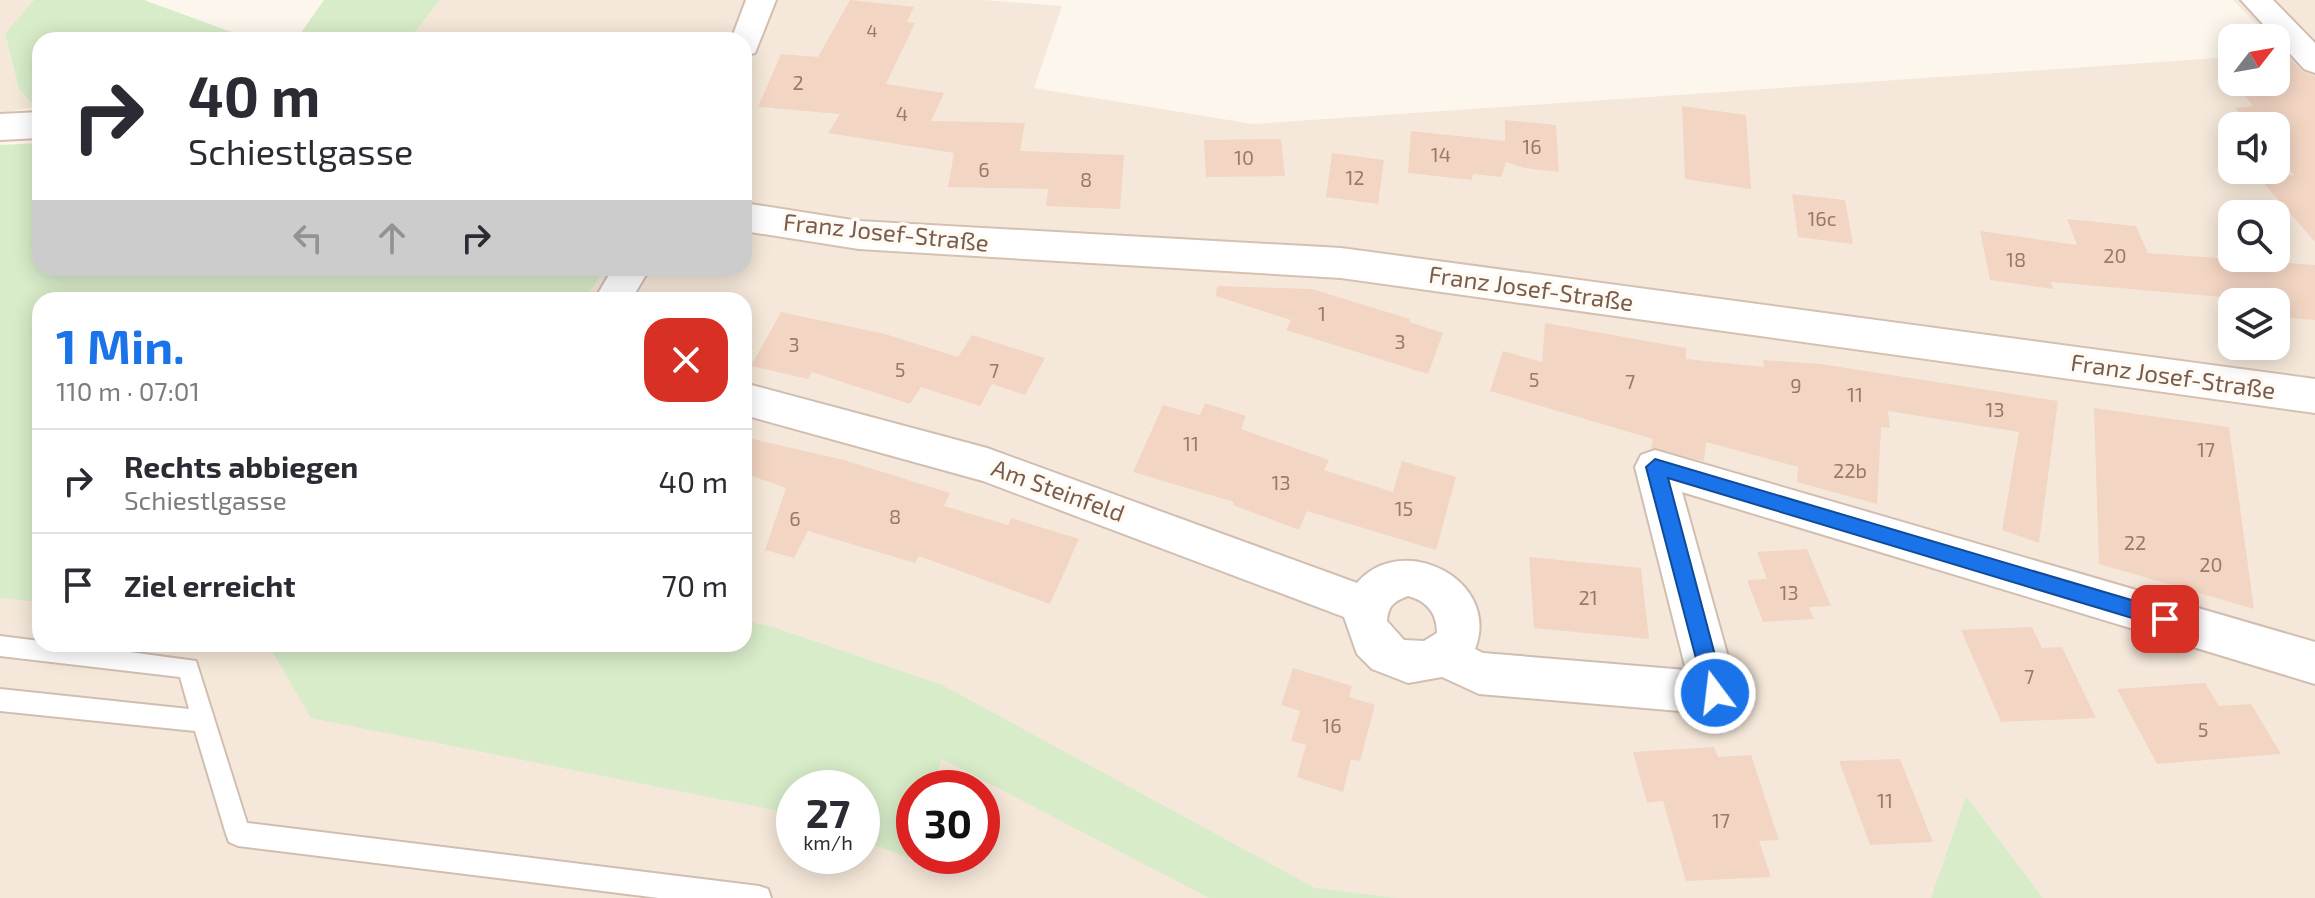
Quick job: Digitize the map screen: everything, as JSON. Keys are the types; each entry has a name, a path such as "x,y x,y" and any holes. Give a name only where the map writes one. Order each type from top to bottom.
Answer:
{"main road":[{"path":"0,127 32,125"},
{"name":"Franz Josef-Straße","path":"752,218 859,235 1341,263 2315,396"}],"street":[{"path":"749,32 761,0"},
{"path":"2256,0 2315,62"},
{"name":"Am Steinfeld","path":"752,401 987,465 1365,605"},
{"path":"1444,656 1479,673 1715,693 1655,467 2315,663"},
{"path":"1408,577 1439,588 1451,599 1460,621 1455,645 1444,656 1419,663 1392,658 1378,648 1369,635 1364,620 1365,605 1379,586 1392,579 1408,577"}],"lane":[{"path":"0,646 32,650"},
{"path":"51,652 188,668 238,834 759,898"},
{"path":"0,700 204,721"}],"shaded area":[{"path":"0,0 34,0 5,35 19,89 32,108 0,113"},
{"path":"440,0 983,0 1062,6 1034,88 1253,124 2218,58 2218,96 2290,96 2290,24 2256,24 2233,0 2315,0 2315,898 0,898 0,387 32,393 32,652 752,652 752,292 590,292 600,276 752,276 752,32 415,32"}],"green space":[{"path":"34,0 144,0 231,32 32,32 32,104 19,89 5,34"},
{"path":"324,0 440,0 415,32 302,32"},
{"path":"32,143 32,276 600,276 590,292 32,292 32,601 0,598 0,145"},
{"path":"752,623 773,627 942,685 1315,888 1397,898 1209,898 1000,789 1000,770 963,770 942,759 938,770 896,770 896,853 880,847 880,770 776,770 776,810 311,718 273,652 752,652"},
{"path":"1966,796 2043,898 1931,898"}],"building":[{"path":"850,0 914,7 907,22 915,23 886,84 944,93 931,121 1025,123 1020,151 1124,155 1120,209 1046,206 1048,189 948,187 954,153 828,133 840,114 758,107 781,54 818,57"},
{"path":"2290,58 2302,71 2315,76 2315,242 2290,213 2290,200 2278,200 2264,184 2290,184 2290,175 2294,175 2290,171 2290,112 2239,112 2235,108 2253,106 2245,96 2290,96"},
{"path":"1682,106 1746,115 1751,189 1685,179"},
{"path":"1505,120 1556,125 1559,172 1524,168 1506,162 1501,177 1473,174 1472,180 1408,173 1411,131 1505,141"},
{"path":"1281,139 1285,176 1206,177 1204,140"},
{"path":"1332,153 1384,160 1378,204 1326,197"},
{"path":"1792,194 1845,200 1853,244 1798,237"},
{"path":"2067,219 2136,226 2148,253 2218,258 2218,272 2290,272 2290,263 2315,265 2315,320 2290,318 2290,288 2218,288 2218,297 2051,282 2053,289 1990,280 1980,231 2077,245"},
{"path":"1217,286 1312,289 1410,319 1409,322 1443,333 1428,374 1286,330 1291,320 1216,296"},
{"path":"781,312 885,334 958,357 972,335 1045,358 1025,395 992,384 980,406 921,387 910,404 812,372 808,379 752,364"},
{"path":"1545,323 1686,348 1686,359 1764,367 1763,360 1821,364 2058,401 2039,543 2002,530 2019,432 1888,411 1890,428 1881,427 1877,504 1797,482 1798,467 1706,442 1704,461 1651,448 1653,439 1490,391 1503,351 1542,362"},
{"path":"1205,403 1246,416 1241,429 1329,460 1324,470 1393,492 1402,461 1456,477 1436,550 1307,511 1299,530 1233,505 1234,502 1133,472 1163,405 1200,415"},
{"path":"2094,408 2229,427 2254,609 2099,564"},
{"path":"752,439 844,460 950,493 944,506 1008,525 1011,518 1079,539 1050,604 919,556 915,563 808,531 794,558 765,550 786,488 752,476"},
{"path":"1807,549 1831,606 1809,607 1814,619 1763,622 1747,580 1767,579 1757,552"},
{"path":"1529,557 1641,568 1649,639 1534,628"},
{"path":"2032,627 2042,648 2062,647 2096,718 2001,722 1961,630"},
{"path":"1293,668 1352,686 1349,697 1375,705 1360,761 1351,759 1343,792 1297,777 1306,745 1291,741 1300,711 1281,705"},
{"path":"2205,683 2219,706 2251,704 2281,754 2157,764 2117,689"},
{"path":"1714,747 1718,757 1751,755 1779,840 1759,841 1771,877 1686,881 1663,801 1647,803 1633,752"},
{"path":"1900,759 1933,842 1870,845 1839,761"}],"route":[{"path":"1715,693 1655,467 2165,619"}]}
